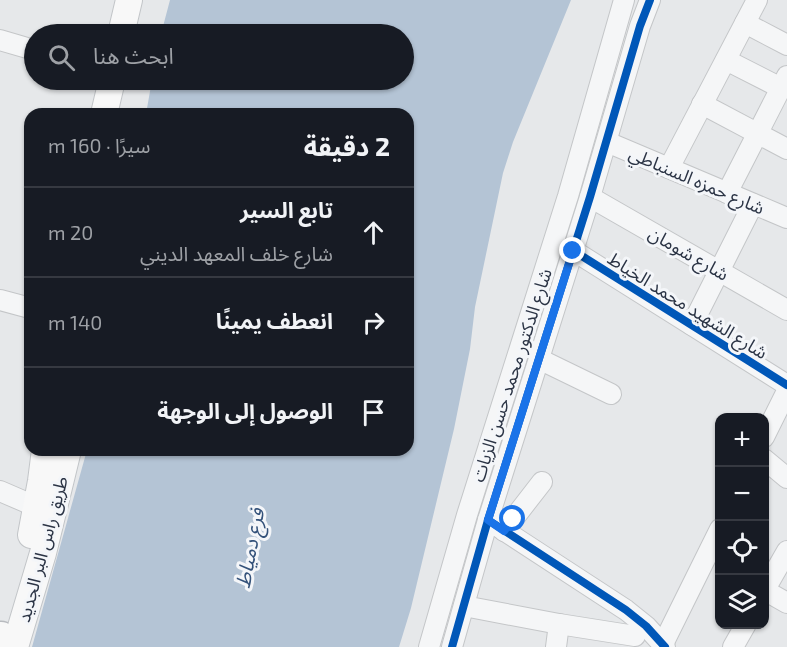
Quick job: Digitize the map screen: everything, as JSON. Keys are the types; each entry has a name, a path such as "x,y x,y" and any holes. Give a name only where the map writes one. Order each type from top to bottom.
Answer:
{"main road":[{"path":"123,24 129,0"},
{"path":"138,24 143,0"},
{"path":"105,108 110,90"},
{"path":"123,108 126,90"},
{"name":"طريق راس البر الجديد","path":"4,641 37,507 44,456"},
{"name":"طريق راس البر الجديد","path":"4,641 43,552 67,456"}],"street":[{"name":"شارع الدكتور محمد حسن الزيات","path":"429,647 467,515 568,196 624,0"},
{"name":"شارع الدكتور محمد حسن الزيات","path":"452,647 463,610 496,526 539,359 607,142 640,26 650,0"},
{"path":"669,168 757,0"},
{"path":"745,22 787,45"},
{"path":"0,40 24,47"},
{"path":"726,60 784,82 727,193"},
{"path":"702,104 787,149"},
{"name":"شارع حمزه السنباطي","path":"607,142 787,218"},
{"name":"شارع شومان","path":"590,197 787,310"},
{"path":"692,325 753,204"},
{"name":"شارع الشهيد محمد الخياط","path":"573,251 787,384"},
{"path":"0,300 24,306"},
{"path":"539,359 611,394"},
{"path":"769,429 787,391"},
{"path":"769,462 787,478"},
{"path":"542,482 496,526 633,615 664,646 713,560"},
{"path":"0,491 37,507"},
{"path":"769,583 787,551"},
{"path":"769,592 787,603"},
{"path":"468,647 463,610 560,624 597,639 635,641 633,615"},
{"path":"556,647 560,624"},
{"path":"733,647 743,629"}],"water":[{"name":"فرع دمياط","path":"170,0 571,0 513,142 503,173 475,307 470,349 454,429 411,608 399,647 32,647 85,456 414,456 414,108 147,108 150,90 414,90 414,24 164,24"}],"cycle path":[{"path":"452,647 488,520 590,197 640,26 650,0"},
{"path":"574,251 787,385"},
{"path":"488,520 626,610 646,626 665,647"}],"route":[{"path":"513,519 504,531 488,520 573,251"}]}
